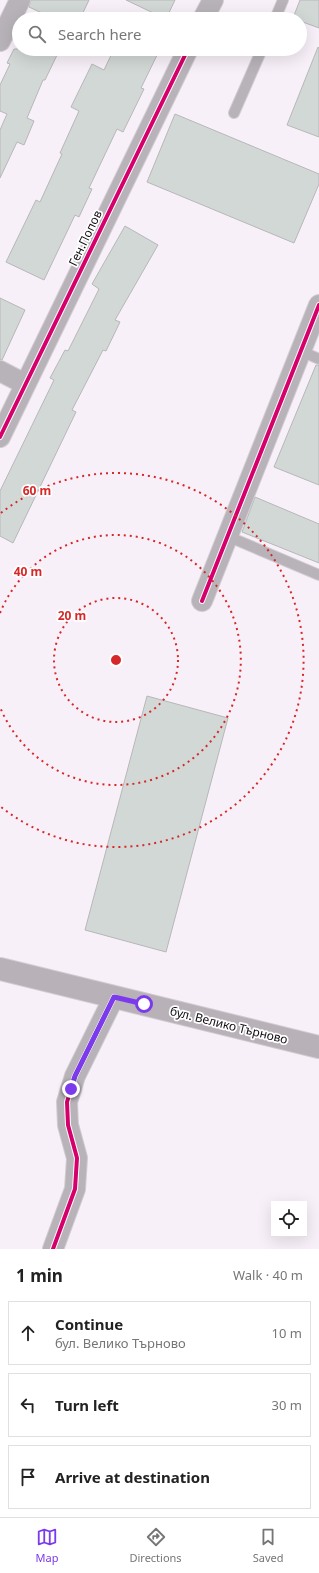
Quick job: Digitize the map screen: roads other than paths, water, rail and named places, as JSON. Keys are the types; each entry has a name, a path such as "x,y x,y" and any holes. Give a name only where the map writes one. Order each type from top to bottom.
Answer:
{"main road":[{"name":"бул. Велико Търново","path":"0,969 319,1047"}],"street":[{"path":"14,12 20,0"},
{"path":"207,12 213,0"},
{"path":"0,41 12,16"},
{"name":"Ген.Попов","path":"0,437 185,56"},
{"path":"202,601 319,305"},
{"path":"0,371 26,384"},
{"path":"53,1249 75,1190 77,1158 68,1125 67,1102 75,1076 114,997"}],"lane":[{"path":"278,12 283,0"},
{"path":"234,113 259,56"},
{"path":"301,351 319,359"},
{"path":"227,536 319,575"}]}
